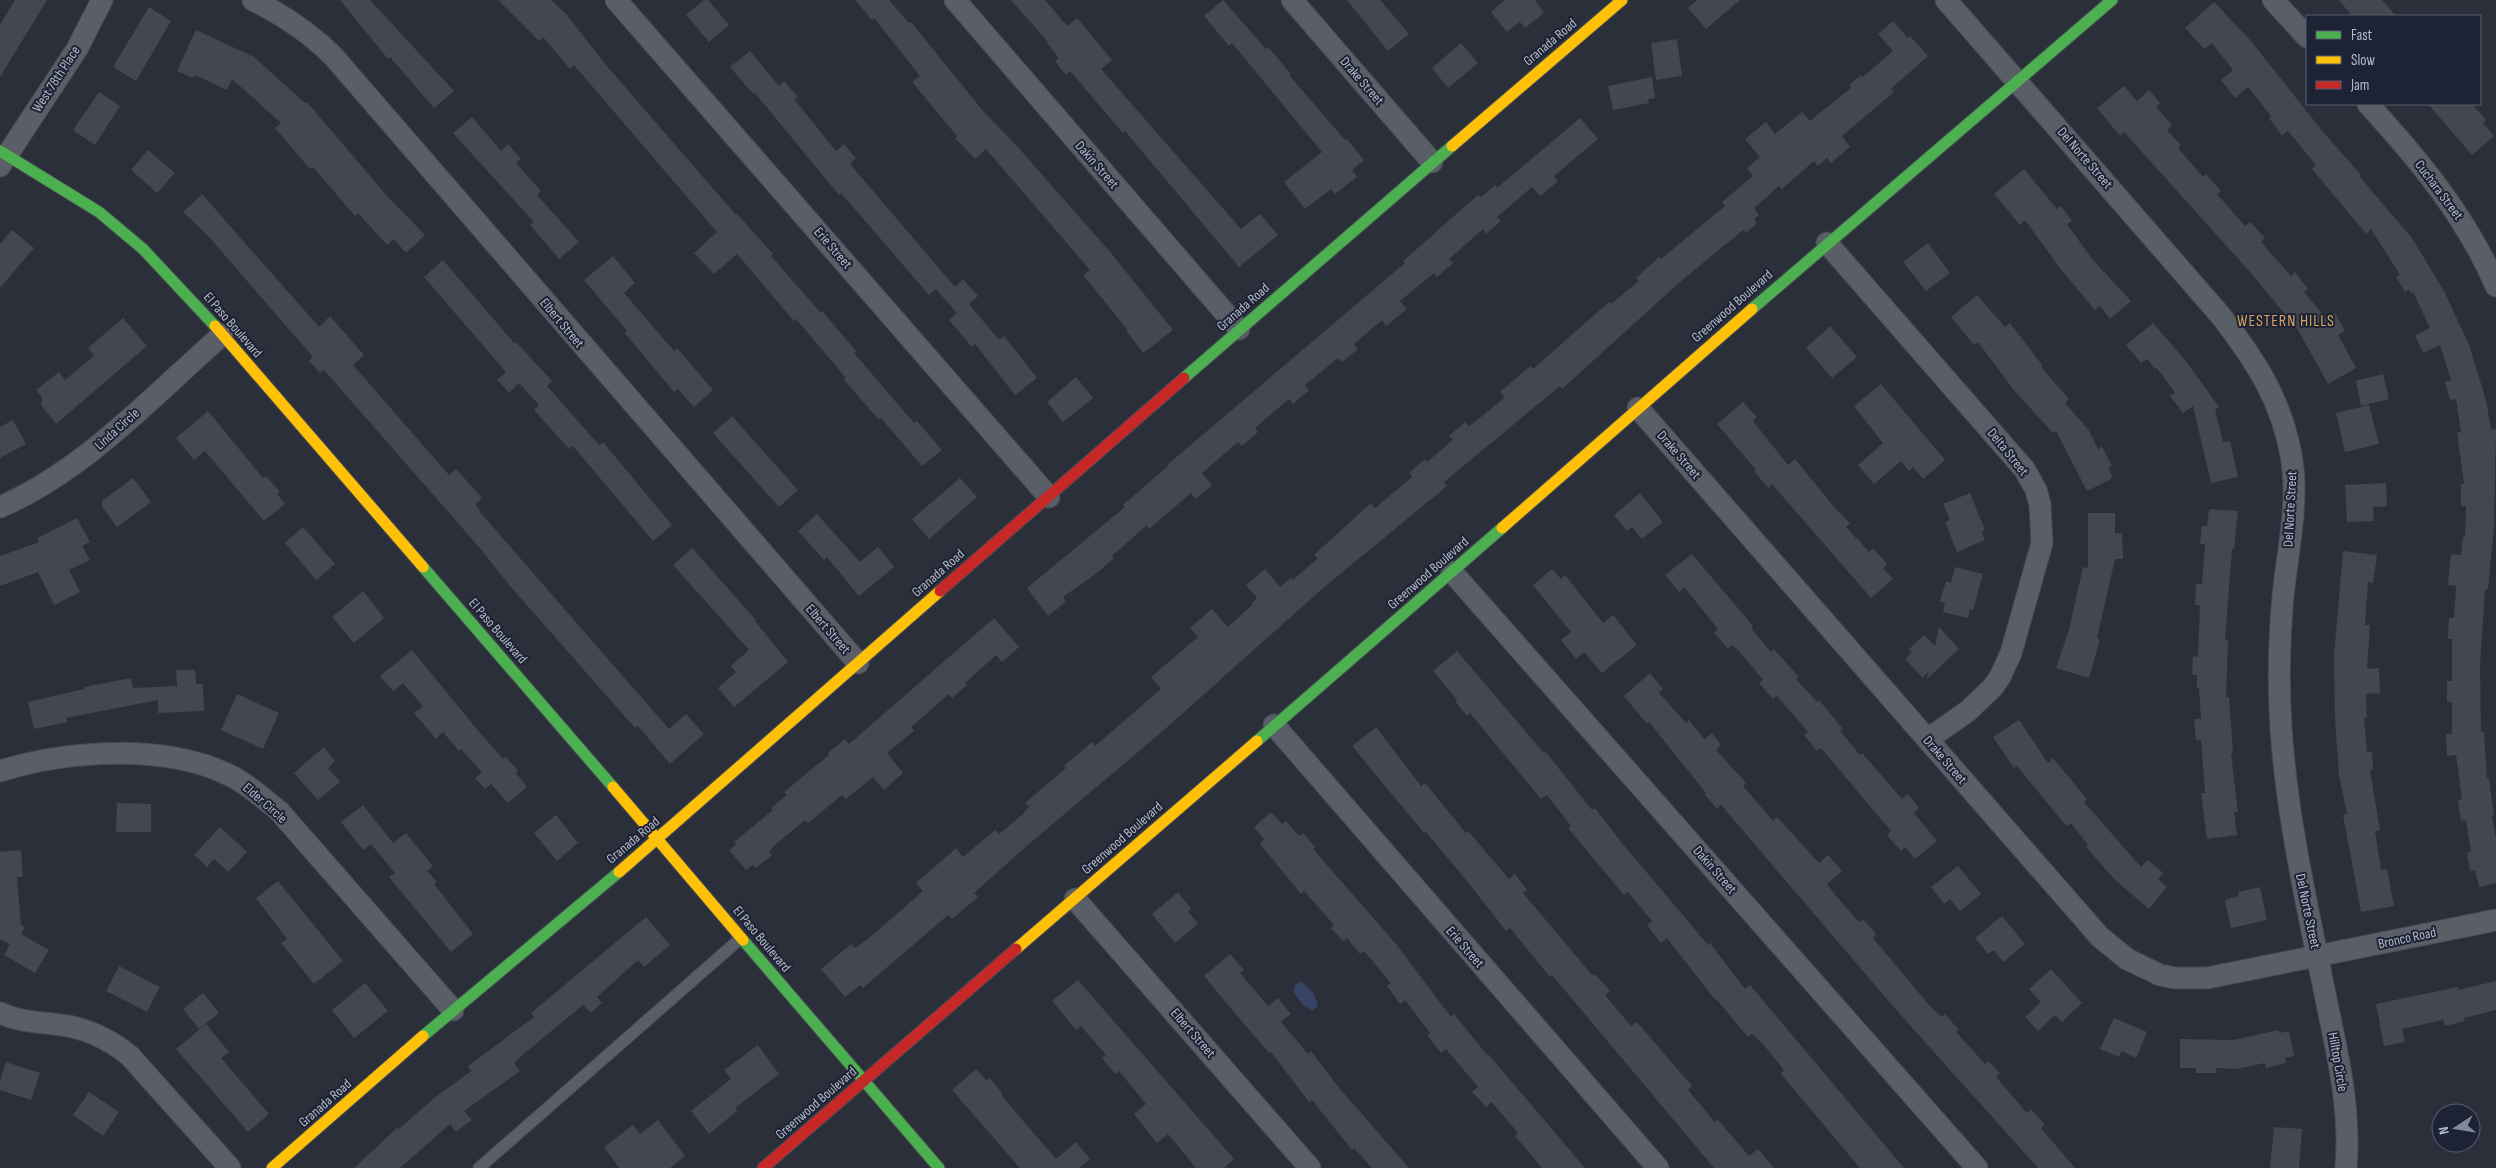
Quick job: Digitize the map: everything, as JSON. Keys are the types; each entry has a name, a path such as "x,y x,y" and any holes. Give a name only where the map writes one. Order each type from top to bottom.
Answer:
{"street":[{"name":"West 78th Place","path":"2,157 77,49 102,0"},
{"name":"Elbert Street","path":"253,0 284,15 315,38 333,56 858,663"},
{"name":"Erie Street","path":"616,0 1049,497"},
{"name":"Dakin Street","path":"954,0 1240,329"},
{"name":"Drake Street","path":"1292,0 1432,162"},
{"name":"Del Norte Street","path":"1946,0 2221,316 2270,386 2281,416 2292,457 2294,476 2282,616 2281,727 2294,842 2318,956"},
{"name":"Greenwood Boulevard","path":"763,1168 1452,572 1827,243 2112,0"},
{"path":"2274,0 2306,36"},
{"name":"Granada Road","path":"272,1168 453,1010 658,839 1618,1"},
{"name":"Cuchara Street","path":"2369,105 2446,196 2482,256 2496,286"},
{"name":"El Paso Boulevard","path":"2,157 100,212 143,249 222,335 658,839 863,1082 939,1168"},
{"name":"Delta Street","path":"1827,243 2025,470 2036,490 2040,504 2042,543 2011,653 2000,677 1968,711 1928,739"},
{"name":"Linda Circle","path":"0,507 36,488 90,453 222,335"},
{"name":"Drake Street","path":"1638,408 2100,937 2114,950 2143,969 2175,978 2207,978 2318,956"},
{"name":"Dakin Street","path":"1452,572 1977,1168"},
{"name":"Erie Street","path":"1274,725 1658,1168"},
{"name":"Elder Circle","path":"0,771 68,758 143,754 181,759 232,776 253,789 279,811 453,1010"},
{"name":"Elbert Street","path":"1075,899 1310,1168"},
{"name":"Bronco Road","path":"2318,956 2496,920"},
{"name":"Hilltop Circle","path":"2318,956 2344,1085 2348,1141 2346,1168"},
{"path":"0,1013 35,1022 80,1028 114,1043 130,1056 230,1168"}],"lane":[{"path":"479,1168 741,938"}],"water":[{"path":"1302,982 1314,994 1318,1006 1312,1011 1304,1006 1293,992 1296,984"}],"building":[{"path":"15,0 47,0 0,77 0,25"},
{"path":"340,0 370,0 454,91 434,108 390,57 388,59"},
{"path":"498,0 551,0 566,14 606,65 736,215 773,254 771,256 820,312 822,311 856,351 854,353 914,423 917,421 942,450 922,466 881,418 879,420 844,380 846,378 796,319 794,321 737,254 714,274 694,253 717,232 574,65 570,69 543,37 539,41"},
{"path":"704,0 708,0 729,25 709,42 686,15"},
{"path":"855,0 889,0 909,23 911,22 983,111 1017,146 1111,253 1173,330 1143,353 1127,329 1083,275 1090,270 986,149 975,159 955,138 957,136 912,82 920,76 874,18 872,20"},
{"path":"1011,0 1045,0 1067,26 1077,18 1112,60 1101,69 1241,229 1260,214 1278,235 1239,267 1125,131 1123,133 1070,71 1066,75 1055,61 1059,58 1048,42"},
{"path":"1223,0 1266,49 1268,47 1291,74 1289,75 1364,160 1352,170 1357,177 1335,194 1331,189 1305,209 1284,182 1322,152 1232,43 1229,46 1204,16"},
{"path":"1347,0 1380,0 1409,34 1388,51"},
{"path":"1505,0 1535,0 1544,13 1525,28 1520,22 1507,32 1491,12"},
{"path":"1697,0 1740,0 1706,29 1688,8"},
{"path":"2339,0 2382,0 2395,15 2351,15"},
{"path":"2214,2 2250,40 2324,133 2361,175 2359,176 2412,238 2444,291 2469,345 2486,400 2491,430 2496,429 2494,526 2488,589 2485,589 2480,664 2481,732 2484,732 2487,778 2489,778 2494,816 2492,816 2496,838 2496,883 2479,887 2475,870 2470,871 2467,853 2471,852 2466,820 2461,821 2458,800 2462,799 2456,755 2447,756 2446,734 2452,734 2452,702 2447,702 2447,681 2452,681 2452,639 2448,639 2449,618 2454,618 2456,586 2448,585 2451,554 2461,555 2463,537 2465,537 2466,506 2461,506 2461,484 2464,484 2457,432 2461,432 2456,399 2450,400 2445,382 2451,380 2440,345 2423,353 2415,335 2430,328 2413,292 2411,293 2409,290 2405,292 2396,277 2400,275 2371,229 2366,234 2312,169 2316,165 2288,131 2282,136 2269,118 2271,116 2248,87 2235,98 2221,80 2233,70 2212,43 2204,49 2185,28"},
{"path":"149,7 171,21 136,81 113,67"},
{"path":"1893,21 1928,56 1891,89 1894,92 1842,136 1850,147 1831,163 1827,158 1818,166 1814,161 1782,189 1779,186 1754,208 1759,215 1754,219 1757,223 1746,233 1743,230 1680,282 1562,389 1560,386 1444,482 1447,486 1322,589 1164,730 1029,844 974,893 978,897 952,919 948,915 863,988 860,985 845,997 821,969 851,944 855,948 868,939 923,891 916,883 956,848 963,857 995,830 999,834 1023,814 1029,807 1025,803 1066,768 1064,766 1092,742 1095,746 1161,689 1151,677 1198,637 1190,628 1212,609 1228,627 1257,598 1246,585 1265,569 1280,587 1291,578 1293,580 1318,558 1314,555 1371,503 1375,508 1412,477 1409,473 1425,459 1427,462 1453,440 1449,436 1465,422 1469,426 1481,417 1505,397 1500,392 1530,366 1533,369 1609,302 1611,304 1639,281 1636,278 1659,257 1661,259 1725,206 1722,202 1753,176 1747,168 1760,157 1745,139 1766,122 1775,134 1802,112 1810,121 1851,88 1849,85 1861,75 1863,77 1893,51 1878,34"},
{"path":"196,30 254,57 305,103 307,102 388,197 425,235 406,253 394,239 387,245 358,213 355,216 313,167 310,169 275,128 281,123 232,79 227,90 195,75 193,78 177,71"},
{"path":"1677,39 1682,76 1656,80 1651,43"},
{"path":"1461,43 1478,63 1448,88 1432,68"},
{"path":"750,51 779,86 784,81 798,97 794,99 836,151 844,144 856,158 850,164 955,287 963,279 978,296 969,304 999,340 1004,336 1037,378 1015,395 975,344 972,347 949,320 957,313 936,289 929,295 841,193 839,195 755,93 753,94 730,67"},
{"path":"1652,77 1655,98 1648,99 1649,103 1613,110 1608,86"},
{"path":"2124,86 2137,101 2149,90 2160,103 2156,107 2172,125 2167,130 2181,145 2178,148 2203,177 2206,174 2221,191 2217,194 2245,226 2250,222 2265,238 2261,242 2291,276 2295,272 2308,289 2304,292 2326,318 2335,313 2345,331 2338,335 2356,368 2328,384 2298,330 2250,272 2124,132 2120,136 2097,108"},
{"path":"99,92 120,106 95,145 73,130"},
{"path":"2429,105 2473,105 2486,120 2483,123 2494,136 2472,155"},
{"path":"472,117 501,151 508,144 521,159 516,163 541,191 537,195 579,242 559,259 530,225 534,222 453,133"},
{"path":"1580,118 1598,139 1554,176 1558,181 1540,196 1532,187 1497,217 1501,221 1486,234 1483,229 1449,259 1453,263 1437,277 1434,273 1400,301 1407,309 1386,326 1382,320 1354,344 1358,349 1342,362 1338,358 1305,385 1309,390 1293,404 1289,399 1255,428 1258,432 1242,446 1238,442 1202,473 1212,485 1196,499 1191,493 1149,529 1147,525 1112,556 1114,558 1098,572 1063,597 1066,602 1048,616 1027,588 1125,507 1123,505 1167,465 1405,263 1403,261 1478,195 1481,197 1495,185 1497,188"},
{"path":"148,150 175,173 157,193 131,170"},
{"path":"2024,169 2057,209 2061,206 2072,221 2067,224 2092,259 2131,301 2110,319 2100,306 2095,310 2062,271 2025,220 2020,225 1994,194"},
{"path":"202,194 319,327 330,316 364,355 353,365 449,475 456,469 482,498 475,504 479,511 669,729 686,714 704,734 670,764 638,726 635,728 510,586 479,547 324,370 320,373 309,361 313,357 209,237 183,212"},
{"path":"12,230 34,248 0,288 0,244"},
{"path":"1928,243 1950,273 1926,291 1903,262"},
{"path":"613,256 635,283 624,293 674,351 677,348 713,390 694,407 678,389 674,392 625,333 627,331 584,280"},
{"path":"443,260 515,344 516,342 552,381 547,386 599,445 603,442 672,525 653,541 573,446 569,449 534,410 539,405 519,383 509,393 497,380 506,372 424,277"},
{"path":"1977,295 2005,327 2010,323 2043,366 2041,367 2069,399 2065,403 2088,429 2098,449 2102,447 2112,466 2108,468 2113,478 2087,491 2056,431 2053,433 2013,389 1978,342 1974,345 1951,317"},
{"path":"123,318 147,346 56,424 41,405 42,398 36,390 59,372 65,380 94,356 88,348"},
{"path":"2153,323 2186,361 2219,407 2215,410 2223,442 2230,441 2238,477 2211,483 2193,406 2183,413 2170,396 2175,393 2157,368 2155,369 2147,359 2141,363 2126,345"},
{"path":"1830,326 1857,357 1832,378 1806,348"},
{"path":"2383,374 2389,399 2361,406 2356,381"},
{"path":"1076,377 1093,398 1063,422 1047,402"},
{"path":"1881,384 1945,460 1923,479 1913,467 1909,471 1901,461 1874,484 1858,465 1883,443 1854,406"},
{"path":"1743,402 1757,417 1753,421 1788,465 1795,459 1835,508 1850,523 1846,527 1856,538 1854,540 1857,538 1869,552 1873,548 1887,564 1883,568 1893,579 1871,598 1772,484 1768,488 1754,471 1756,470 1717,424"},
{"path":"2369,405 2379,444 2345,452 2336,413"},
{"path":"208,411 263,478 266,476 280,492 277,494 285,504 264,521 205,451 194,460 176,438"},
{"path":"732,416 798,490 779,507 713,433"},
{"path":"13,420 26,444 0,458 0,427"},
{"path":"133,478 151,502 117,527 102,507 102,501"},
{"path":"960,478 977,497 929,539 912,519"},
{"path":"2386,483 2387,506 2373,507 2374,521 2347,522 2345,485"},
{"path":"1640,493 1663,522 1642,539 1632,527 1627,531 1614,515"},
{"path":"1970,493 1985,530 1982,532 1985,540 1957,552 1945,522 1950,520 1943,504"},
{"path":"2209,509 2238,511 2234,549 2232,549 2225,640 2228,640 2226,697 2229,697 2233,753 2231,754 2238,812 2234,812 2237,835 2207,839 2201,793 2205,793 2201,740 2196,741 2194,719 2201,719 2199,688 2197,688 2197,675 2192,675 2193,656 2198,657 2200,605 2195,605 2196,584 2202,584 2205,544 2200,544 2202,526 2207,526"},
{"path":"2088,513 2115,513 2115,533 2122,533 2123,559 2115,559 2097,638 2100,639 2089,678 2056,668 2069,630 2083,567 2088,568"},
{"path":"817,514 860,562 878,547 894,567 859,596 827,557 824,560 798,531"},
{"path":"77,518 90,542 82,546 90,560 69,570 80,592 54,605 38,572 0,586 0,556 39,542 37,538"},
{"path":"303,527 335,564 316,580 285,543"},
{"path":"692,548 756,620 788,662 734,707 718,688 736,672 731,666 749,650 673,565"},
{"path":"2343,551 2377,555 2373,583 2368,582 2365,625 2370,625 2367,669 2379,668 2380,693 2366,694 2367,718 2364,718 2367,752 2372,752 2373,770 2370,770 2380,830 2375,831 2381,870 2387,869 2394,906 2361,912 2343,815 2347,814 2339,775 2335,719 2334,655"},
{"path":"1692,554 1753,626 1751,628 1771,652 1774,649 1799,677 1796,679 1817,702 1819,700 1843,729 1840,731 1860,755 1862,753 1902,799 1908,794 1919,808 1914,813 1937,841 1915,859 1905,847 1901,851 1887,835 1891,831 1821,748 1817,751 1804,735 1808,732 1777,696 1773,699 1759,683 1763,680 1739,651 1732,645 1728,649 1714,633 1718,629 1684,587 1679,592 1665,575"},
{"path":"1955,567 1983,574 1973,610 1970,609 1968,618 1943,612 1945,603 1940,601 1946,581 1951,583"},
{"path":"1552,569 1561,579 1565,575 1603,623 1613,615 1637,645 1602,673 1584,652 1576,659 1561,640 1571,632 1533,585"},
{"path":"363,591 384,618 354,643 332,617"},
{"path":"994,618 1019,647 1002,662 996,655 965,683 967,685 952,698 949,694 911,727 914,731 887,753 903,773 884,790 873,777 846,799 842,795 808,823 805,820 781,840 769,851 772,855 756,868 753,865 746,870 729,850 736,844 734,842 773,810 771,808 787,795 784,792 829,755 828,753 845,739 849,744"},
{"path":"1939,627 1959,649 1927,679 1928,672 1923,678 1905,659 1912,652 1909,649 1924,635 1935,646"},
{"path":"412,650 480,733 503,759 506,757 518,771 516,773 527,787 508,803 491,784 485,789 475,778 482,772 461,749 459,751 443,732 436,739 414,713 423,706 403,683 393,691 380,676"},
{"path":"1457,651 1543,752 1545,751 1592,810 1595,808 1708,945 1710,943 1745,989 1750,985 1904,1168 1860,1168 1781,1074 1784,1070 1763,1044 1752,1034 1748,1037 1716,1001 1667,938 1661,943 1647,925 1652,921 1628,892 1624,895 1568,828 1571,826 1547,795 1541,799 1470,713 1467,716 1455,701 1457,700 1433,671"},
{"path":"176,670 195,670 196,684 203,684 204,711 158,713 158,700 66,718 67,722 34,729 28,702 84,689 84,687 131,678 133,688 177,686"},
{"path":"1650,673 1663,689 1659,693 1686,723 1689,720 1704,739 1712,733 1721,745 1716,750 1746,783 1743,786 1773,821 1777,817 1819,863 1828,855 1842,871 1827,884 1837,897 1859,922 1863,919 1876,934 1873,938 1930,1006 1942,1017 1945,1014 1959,1030 1956,1032 1985,1064 1988,1061 2000,1073 1996,1077 2027,1113 2031,1109 2045,1125 2041,1128 2075,1168 2038,1168 1898,1012 1721,805 1717,809 1704,794 1706,793 1649,722 1647,724 1624,696"},
{"path":"237,694 279,713 263,749 221,730"},
{"path":"2019,720 2048,763 2053,758 2087,799 2084,802 2141,867 2148,860 2163,873 2158,879 2167,887 2149,909 2114,879 2086,847 2088,845 2071,823 2067,826 2017,766 2014,768 1993,737"},
{"path":"1376,727 1421,786 1425,783 1466,833 1468,831 1509,879 1515,874 1527,890 1523,893 1593,976 1595,974 1610,991 1605,995 1631,1026 1637,1022 1692,1086 1688,1090 1715,1122 1718,1120 1749,1156 1758,1149 1774,1168 1714,1168 1552,975 1550,977 1510,928 1506,931 1467,881 1426,832 1424,833 1352,746"},
{"path":"324,747 335,761 328,768 340,782 318,800 294,773"},
{"path":"117,803 151,804 151,832 116,832"},
{"path":"363,805 393,843 406,833 433,866 427,871 437,882 434,884 473,934 451,952 389,877 395,873 371,844 363,850 341,822"},
{"path":"1271,812 1282,824 1286,821 1299,836 1303,833 1315,847 1313,849 1396,944 1451,1017 1454,1014 1585,1168 1542,1168 1515,1136 1518,1133 1496,1107 1491,1102 1486,1107 1472,1092 1478,1087 1446,1049 1441,1053 1427,1035 1430,1033 1405,1000 1400,1004 1387,986 1391,983 1364,951 1360,954 1347,938 1343,941 1331,928 1334,925 1304,891 1301,894 1260,844 1264,839 1254,827"},
{"path":"556,815 578,843 557,861 534,833"},
{"path":"220,827 247,852 228,872 214,859 207,867 194,855"},
{"path":"21,850 23,877 17,877 21,925 25,927 21,934 49,950 35,973 4,955 10,944 0,939 0,852"},
{"path":"1958,866 1981,894 1960,911 1950,899 1944,904 1931,887"},
{"path":"278,881 343,961 314,984 281,943 287,939 256,898"},
{"path":"2260,887 2267,920 2231,928 2225,900 2239,896 2238,892"},
{"path":"1178,892 1191,909 1188,911 1198,924 1175,943 1152,914"},
{"path":"2002,916 2025,944 2003,962 1994,950 1988,954 1975,938"},
{"path":"646,917 670,945 644,967 638,960 597,997 602,1003 591,1013 583,1005 526,1052 514,1063 520,1071 464,1111 472,1120 456,1132 450,1124 400,1168 354,1168 398,1127 399,1129 433,1099 471,1071 468,1066 534,1017 531,1013"},
{"path":"1230,954 1244,970 1240,973 1268,1006 1278,998 1291,1014 1281,1022 1308,1054 1311,1051 1340,1089 1409,1168 1372,1168 1354,1148 1352,1150 1312,1100 1309,1102 1271,1052 1269,1053 1204,976"},
{"path":"119,966 160,987 147,1012 106,991"},
{"path":"2051,969 2082,1003 2062,1022 2055,1015 2038,1031 2025,1017 2041,1002 2029,989"},
{"path":"1078,980 1234,1159 1224,1168 1196,1168 1168,1134 1157,1143 1134,1114 1146,1104 1119,1071 1115,1074 1102,1058 1106,1055 1081,1026 1076,1030 1052,1001"},
{"path":"2496,981 2496,1010 2464,1018 2465,1021 2445,1026 2443,1020 2402,1029 2405,1042 2384,1046 2376,1004 2458,987 2458,990"},
{"path":"365,983 388,1011 354,1038 332,1010"},
{"path":"203,993 219,1013 199,1029 183,1009"},
{"path":"2114,1018 2147,1032 2136,1058 2122,1051 2119,1057 2100,1049"},
{"path":"206,1024 229,1052 221,1058 269,1114 248,1132 176,1049"},
{"path":"2279,1030 2279,1033 2289,1031 2294,1056 2285,1058 2286,1063 2266,1068 2265,1063 2236,1069 2216,1068 2217,1073 2196,1073 2196,1068 2180,1068 2180,1039 2233,1040"},
{"path":"758,1045 779,1074 735,1108 737,1111 709,1134 691,1111 731,1079 724,1070"},
{"path":"6,1062 40,1073 31,1100 0,1090 0,1081"},
{"path":"976,1069 987,1081 990,1078 1003,1094 1001,1095 1056,1159 1076,1142 1090,1159 1079,1168 1020,1168 952,1090"},
{"path":"89,1092 119,1112 103,1136 73,1115"},
{"path":"658,1120 685,1156 670,1168 619,1168 604,1147 633,1125 640,1134"},
{"path":"2274,1127 2302,1129 2299,1168 2270,1168"}],"traffic: fast":[{"path":"1752,309 2112,0"},
{"path":"1184,378 1452,146"},
{"path":"0,151 99,212 143,249 215,326"},
{"path":"1257,741 1502,528"},
{"path":"423,567 613,787"},
{"path":"423,1036 619,872"},
{"path":"743,940 939,1168"}],"traffic: slow":[{"path":"1452,146 1622,0"},
{"path":"1502,528 1752,309"},
{"path":"215,326 423,567"},
{"path":"619,872 940,591"},
{"path":"1016,949 1257,741"},
{"path":"613,787 743,940"},
{"path":"272,1168 423,1036"}],"traffic: jam":[{"path":"940,591 1184,378"},
{"path":"763,1168 1016,949"}],"district":[{"name":"WESTERN HILLS","path":"2286,321"}]}
